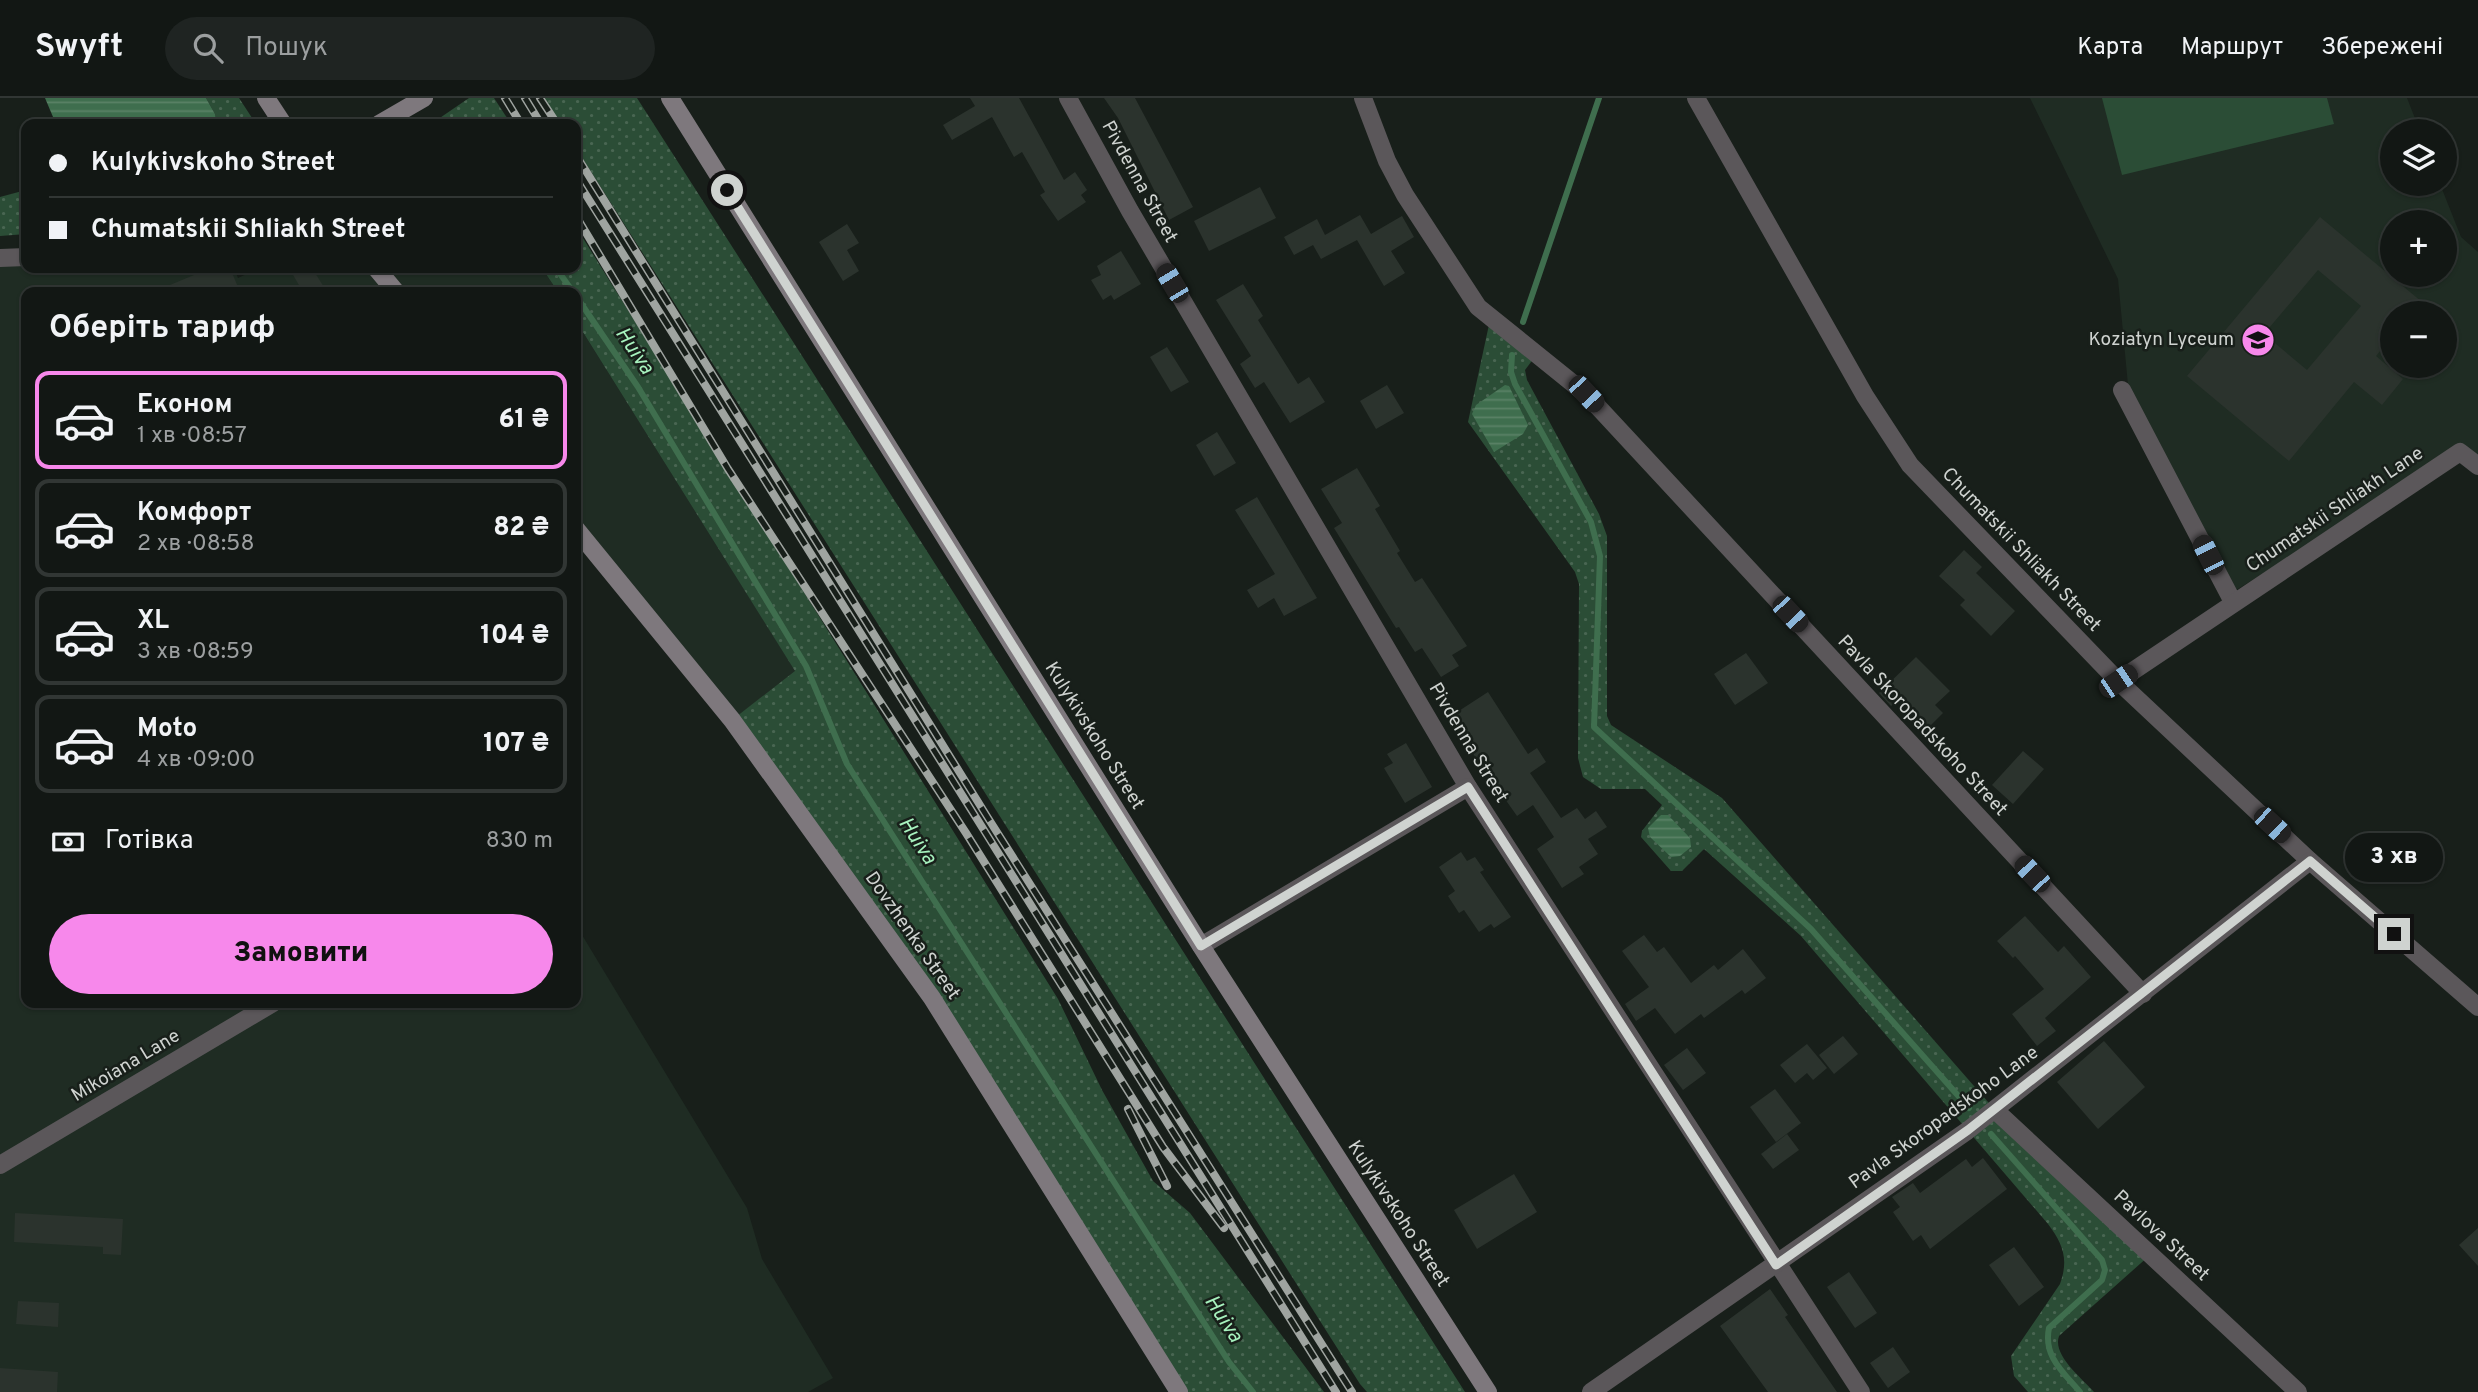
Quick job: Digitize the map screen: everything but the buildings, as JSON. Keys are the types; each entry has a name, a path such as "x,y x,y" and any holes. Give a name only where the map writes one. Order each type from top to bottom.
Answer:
{"street":[{"path":"266,98 280,119"},
{"path":"388,119 424,98"},
{"name":"Kulykivskoho Street","path":"670,98 1201,946 1488,1392"},
{"name":"Pivdenna Street","path":"1068,98 1137,223 1468,787 1861,1392"},
{"name":"Pavla Skoropadskoho Street","path":"1363,98 1387,161 1405,195 1478,307 1586,394 2143,994"},
{"name":"Chumatskii Shliakh Street","path":"1696,98 1865,396 1910,465 2118,681 2310,861 2478,1007"},
{"path":"0,258 21,257"},
{"path":"380,273 392,287"},
{"name":"Chumatskii Shliakh Lane","path":"2122,390 2233,603"},
{"name":"Chumatskii Shliakh Lane","path":"2118,681 2460,452 2478,466"},
{"name":"Dovzhenka Street","path":"581,535 732,720 932,998 1179,1392"},
{"path":"1201,946 1468,787"},
{"name":"Pavla Skoropadskoho Lane","path":"1591,1392 1995,1110 2310,861"},
{"name":"Mikoiana Lane","path":"0,1165 265,1008"},
{"name":"Pavlova Street","path":"1995,1110 2298,1392"}],"shaded area":[{"path":"45,98 206,98 216,119 54,119"},
{"path":"206,98 239,98 253,119 216,119"},
{"path":"469,98 494,98 508,119 438,119"},
{"path":"544,98 637,98 1465,1392 1367,1392 1360,1384 581,156 581,119 557,119"},
{"name":"Koziatyn Lyceum","path":"2030,98 2407,98 2415,119 2380,119 2380,196 2445,196 2450,210 2380,210 2380,287 2457,287 2457,227 2461,237 2478,252 2478,466 2460,452 2233,592 2128,385 2118,279"},
{"path":"2102,98 2327,98 2334,124 2122,175"},
{"path":"21,191 21,234 0,236 0,197"},
{"path":"581,235 1058,999 1102,1090 1153,1181 1190,1213 1324,1392 1179,1392 932,998 732,720 795,671 581,329 581,287 555,287 545,273 581,273"},
{"path":"21,257 21,273 236,273 238,278 248,273 545,273 555,287 21,287 21,1008 581,1008 581,933 747,1208 762,1259 833,1378 808,1392 0,1392 0,258"},
{"path":"1490,320 1537,354 1525,370 1527,380 1599,514 1607,536 1607,716 1611,725 1722,798 1995,1110 2150,1255 2059,1336 2058,1343 2064,1358 2094,1392 2028,1392 2014,1376 2011,1356 2060,1284 2063,1275 2063,1252 2048,1224 1801,936 1704,849 1682,871 1671,871 1641,837 1642,831 1662,805 1645,789 1601,789 1583,777 1578,758 1579,584 1575,572 1468,422"},
{"path":"581,329 796,672 732,720 581,535"},
{"path":"1505,385 1509,386 1528,425 1523,434 1494,452 1472,414 1476,405"},
{"path":"1661,815 1668,815 1690,838 1691,847 1680,856 1671,857 1650,837 1648,828"}],"waterway":[{"path":"1523,322 1599,98"},
{"name":"Huiva","path":"560,273 569,287"},
{"name":"Huiva","path":"581,303 638,387 806,666 847,764 1229,1362 1253,1392"},
{"path":"1512,355 1511,372 1515,384 1591,522 1600,556 1594,727 1811,929 1969,1108"},
{"path":"1991,1134 2102,1260 2105,1270 2102,1280 2049,1328 2052,1355 2080,1392"}],"railway":[{"path":"505,98 518,119"},
{"path":"525,98 538,119"},
{"path":"540,98 554,119"},
{"path":"581,163 988,818 1352,1392"},
{"path":"581,187 1336,1392"},
{"path":"581,224 728,469 966,833 1163,1147 1224,1228"},
{"path":"1128,1109 1167,1186"}],"place":[{"name":"Koziatyn Lyceum","path":"2258,340"}],"route":[{"path":"727,190 1201,946 1468,787 1776,1265 1968,1130 2310,861 2394,934"}]}
